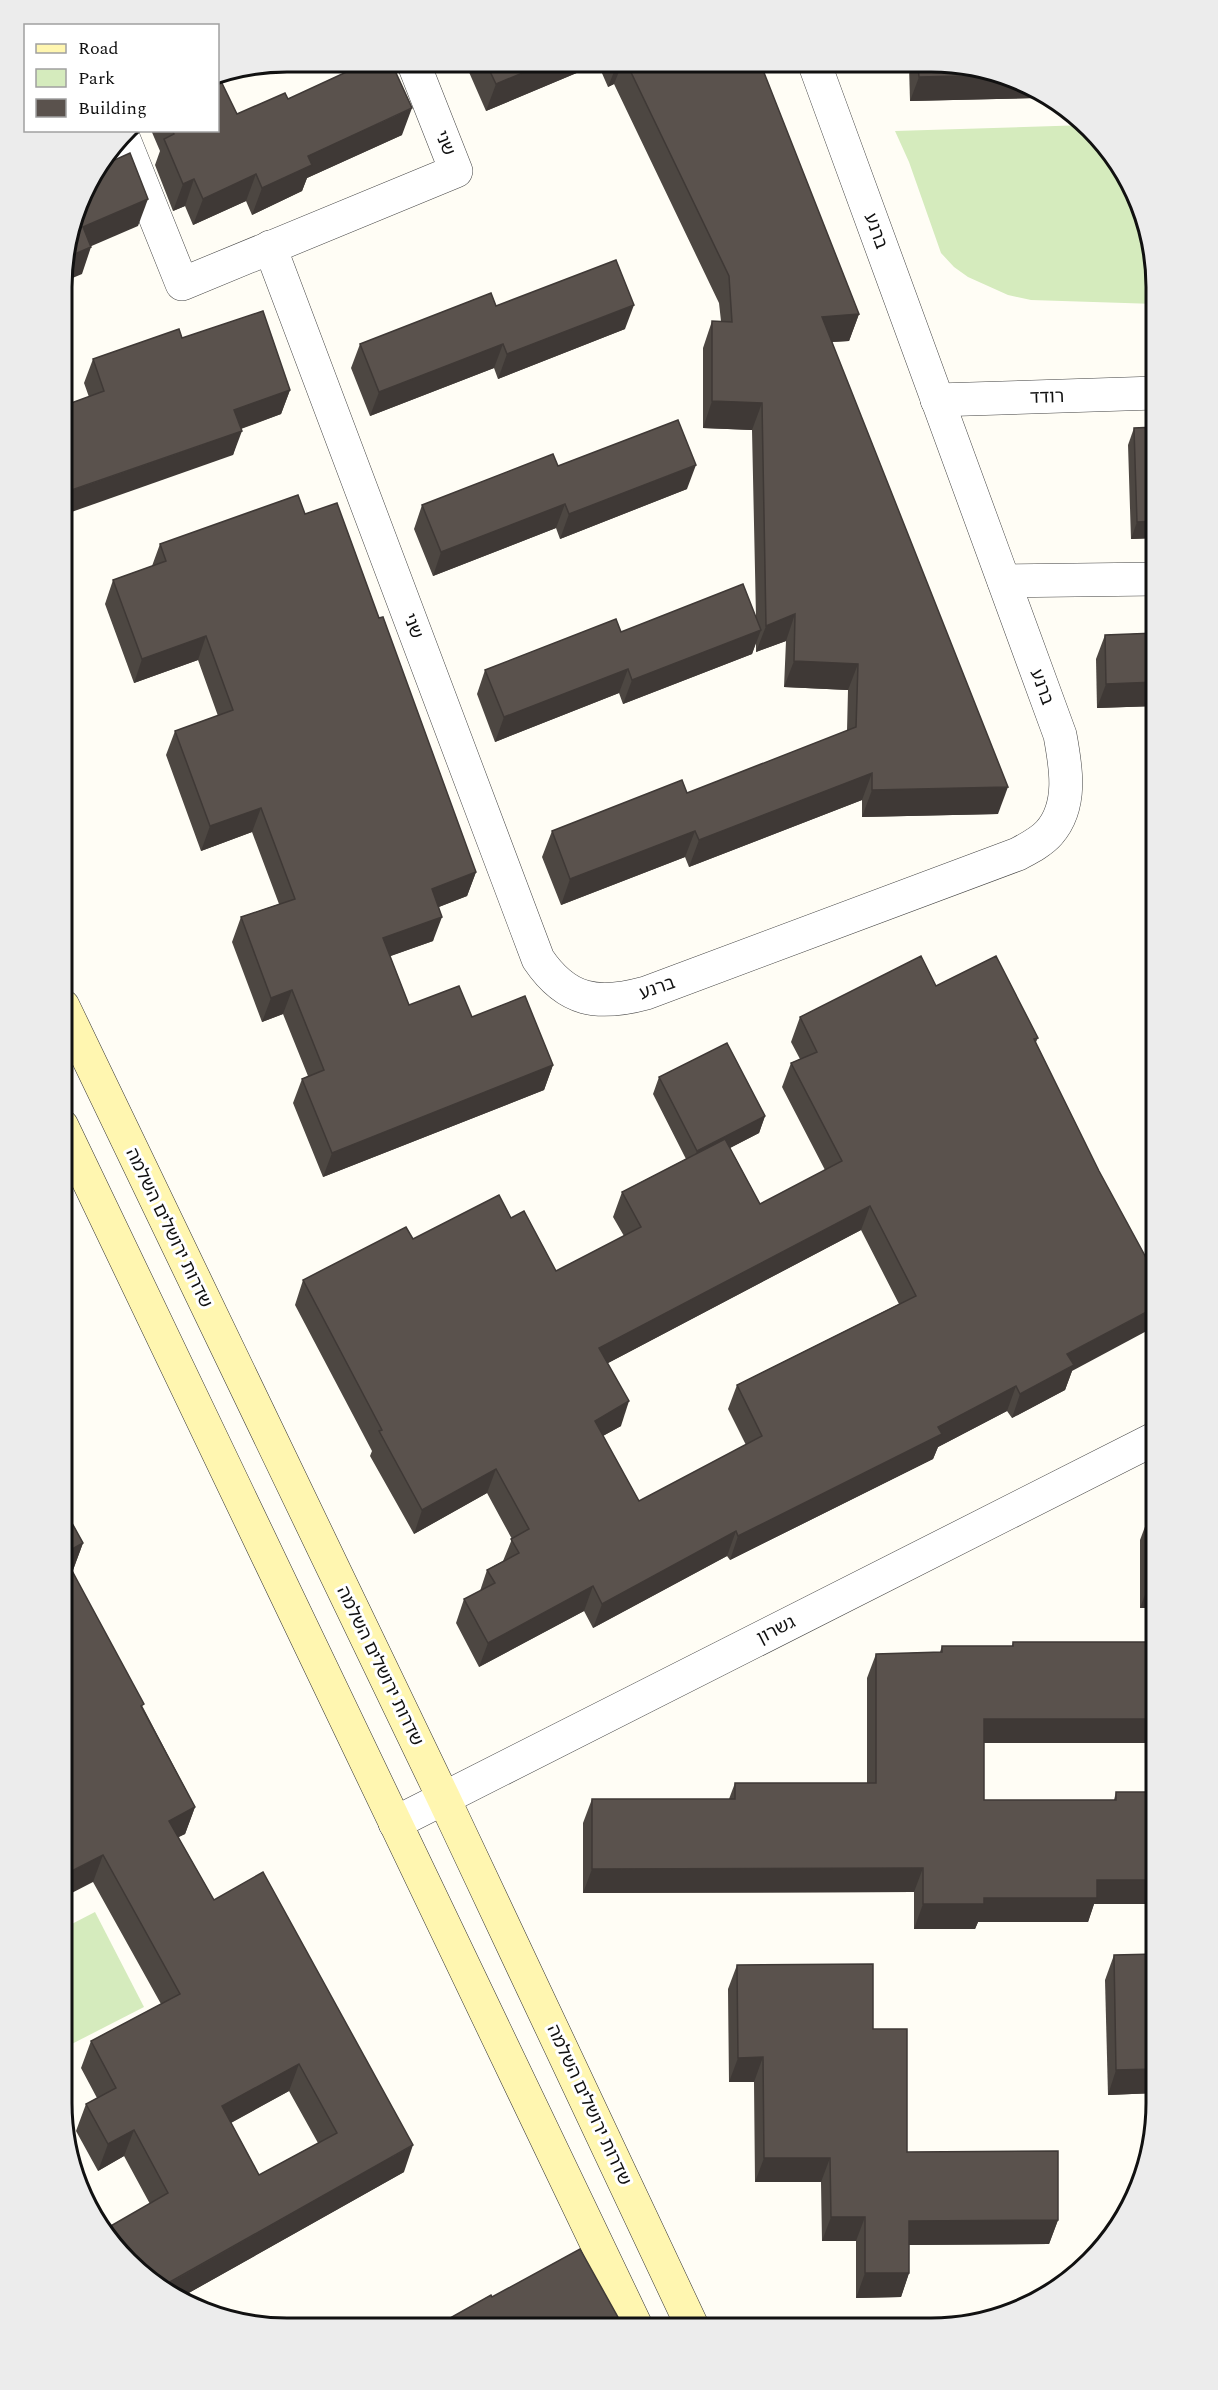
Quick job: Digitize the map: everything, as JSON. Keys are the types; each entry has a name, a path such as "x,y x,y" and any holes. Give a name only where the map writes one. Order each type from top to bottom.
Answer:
{"street":[{"name":"שני","path":"126,144 182,284 456,171 417,72"},
{"name":"ברנע","path":"573,993 588,999 605,1000 624,999 646,993 1018,854 1035,845 1049,833 1058,818 1064,800 1066,780 1060,735 819,72"},
{"name":"שני","path":"270,247 531,941 548,974 573,993"},
{"name":"רודד","path":"937,400 1146,393"},
{"path":"1004,582 1146,579"},
{"name":"שדרות ירושלים השלמה","path":"72,1034 444,1798 688,2318"},
{"path":"72,1145 632,2318"},
{"name":"גשרון","path":"395,1822 1146,1443"}],"green space":[{"path":"1073,125 1110,167 1130,205 1142,245 1146,273 1146,304 1031,300 1008,295 968,277 954,267 941,253 909,162 895,131"},
{"path":"95,1912 144,2007 72,2044 72,1924"}],"building":[{"path":"346,72 396,72 412,108 308,156 312,165 262,188 256,174 203,199 194,179 183,184 164,139 174,134 173,132 219,132 219,83 221,82 237,114 285,93 288,99"},
{"path":"490,72 525,72 496,84"},
{"path":"631,72 764,72 859,314 822,317 1008,787 872,790 872,773 699,840 695,831 570,879 552,831 682,780 687,793 856,727 858,664 794,661 795,614 766,626 762,403 712,401 712,321 732,322 729,276"},
{"path":"919,72 945,72 971,76 919,77"},
{"path":"130,153 148,199 83,227 91,247 75,254 79,231 88,205 112,161"},
{"path":"616,260 634,305 507,354 503,344 379,392 360,344 491,293 496,306"},
{"path":"263,311 290,390 234,410 242,431 72,490 72,403 104,391 93,359 179,329 182,338"},
{"path":"678,420 696,465 569,514 565,504 441,552 422,505 553,454 558,466"},
{"path":"1146,427 1146,522 1137,522 1134,428"},
{"path":"298,495 305,514 337,503 379,618 383,617 476,872 432,889 442,917 383,938 409,1005 459,986 472,1017 525,996 553,1065 332,1153 302,1079 324,1070 292,990 271,998 241,917 295,899 261,808 210,826 175,731 233,710 206,636 142,659 113,580 166,561 160,544"},
{"path":"743,584 761,630 632,680 628,669 504,717 485,670 616,619 621,632"},
{"path":"1146,633 1146,682 1106,684 1105,635"},
{"path":"921,956 936,986 996,956 1038,1038 1034,1039 1099,1171 1146,1258 1146,1312 1067,1354 1074,1365 1020,1394 1016,1386 938,1427 942,1434 738,1536 736,1531 602,1604 593,1586 488,1643 464,1599 495,1583 487,1570 519,1553 511,1539 529,1529 496,1469 422,1510 379,1431 382,1430 303,1280 406,1227 413,1239 499,1195 511,1218 524,1211 556,1271 641,1227 622,1192 725,1139 760,1204 842,1161 791,1063 817,1052 800,1017","holes":["870,1206 916,1296 737,1385 762,1436 639,1501 595,1421 629,1401 599,1348"]},
{"path":"727,1043 765,1116 697,1151 659,1077"},
{"path":"72,1523 83,1543 72,1549"},
{"path":"72,1571 144,1704 141,1706 195,1807 169,1821 214,1900 263,1872 413,2145 168,2283 145,2265 110,2226 168,2193 134,2130 108,2144 86,2104 116,2088 91,2041 180,1994 103,1855 72,1871","holes":["299,2064 337,2133 259,2175 222,2106"]},
{"path":"1013,1642 1146,1642 1146,1719 984,1719 984,1800 1116,1800 1116,1792 1146,1792 1146,1880 1097,1880 1097,1898 984,1898 984,1904 923,1904 923,1868 592,1869 592,1799 735,1799 735,1783 876,1783 876,1654 942,1652 942,1646 1013,1646"},
{"path":"1146,1954 1146,2069 1116,2070 1114,1955"},
{"path":"873,1964 873,2029 907,2029 907,2152 1058,2151 1058,2220 909,2221 909,2273 865,2273 865,2217 831,2217 830,2158 764,2158 763,2057 738,2058 737,1965"},
{"path":"580,2249 618,2318 450,2318 491,2295 492,2297"}]}
